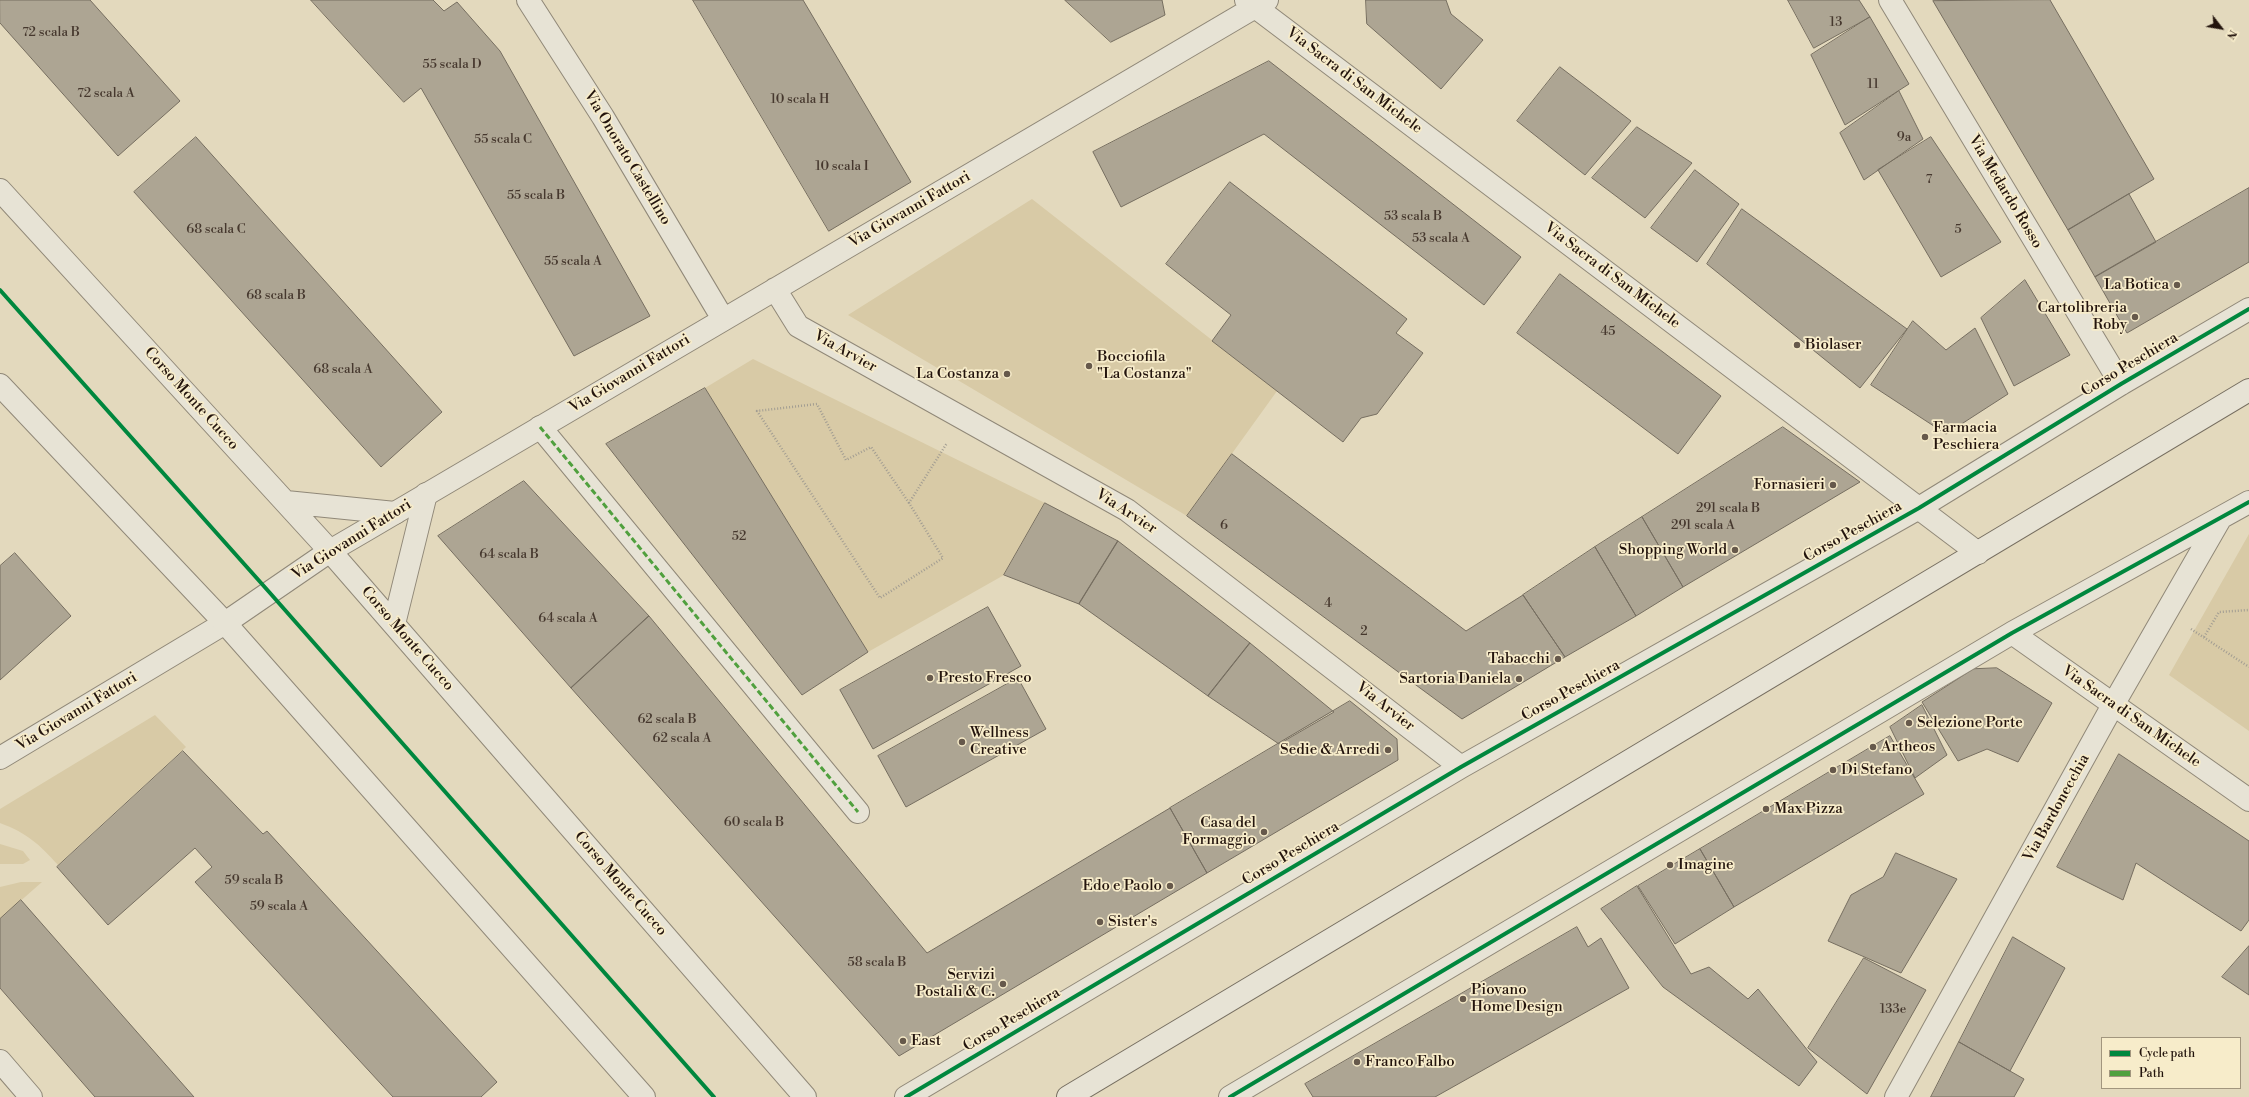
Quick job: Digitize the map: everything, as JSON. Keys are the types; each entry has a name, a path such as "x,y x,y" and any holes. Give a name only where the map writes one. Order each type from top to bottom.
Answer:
{"street":[{"name":"Via Onorato Castellino","path":"528,0 603,117 723,319"},
{"name":"Via Medardo Rosso","path":"1890,0 2121,384"},
{"name":"Via Giovanni Fattori","path":"0,758 225,624 330,551 775,289 1256,2"},
{"name":"Via Sacra di San Michele","path":"1256,2 1978,553"},
{"name":"Corso Monte Cucco","path":"0,190 330,551 805,1097"},
{"name":"Via Arvier","path":"775,289 798,326 1128,510 1461,767"},
{"name":"Corso Peschiera","path":"906,1097 1461,767 1920,508 2121,384 2249,309"},
{"path":"0,384 225,624 644,1097"},
{"path":"1068,1097 2249,390"},
{"path":"540,427 858,812"},
{"path":"394,624 426,494"},
{"path":"286,502 395,513"},
{"path":"1230,1097 2012,634 2249,502"},
{"name":"Via Bardonecchia","path":"1896,1097 2113,705 2220,519"},
{"name":"Via Sacra di San Michele","path":"2012,634 2249,800"},
{"path":"0,1061 31,1097"}],"path":[{"path":"817,404 846,460 871,447 909,503 943,558 880,598 757,411 817,404"},
{"path":"909,503 964,418"},
{"path":"2204,637 2219,612 2249,610"},
{"path":"2166,612 2249,667"}],"shaded area":[{"name":"Bocciofila \"La Costanza\"","path":"1032,199 1277,391 1187,516 848,315"},
{"path":"753,359 1045,503 1004,575 868,652 705,388"},
{"path":"2249,534 2249,731 2169,675"},
{"path":"155,715 186,747 58,865 32,840 18,831 0,823 0,809"},
{"path":"0,844 23,851 30,860 23,864 0,864"},
{"path":"21,882 42,882 0,919 0,887"}],"building":[{"path":"0,0 90,0 180,101 118,156 0,23"},
{"path":"311,0 433,0 444,11 457,2 500,51 650,316 574,356 421,88 404,102"},
{"path":"693,0 803,0 911,182 829,231"},
{"path":"1065,0 1162,0 1165,15 1111,42"},
{"path":"1366,0 1446,0 1451,14 1483,40 1441,89 1367,24"},
{"path":"1788,0 1859,0 1870,17 1814,48"},
{"path":"2050,0 2154,179 2068,230 1933,1"},
{"path":"1870,17 1909,84 1845,125 1811,55"},
{"path":"1269,61 1521,257 1484,305 1264,134 1121,207 1093,152"},
{"path":"1560,67 1631,121 1585,175 1517,121"},
{"path":"1899,91 1923,139 1864,180 1840,133"},
{"path":"1637,127 1692,163 1645,218 1592,178"},
{"path":"196,137 442,412 381,467 134,192"},
{"path":"1931,137 2001,242 1941,277 1878,170"},
{"path":"1695,170 1739,204 1697,262 1651,228"},
{"path":"1230,182 1407,319 1396,333 1423,353 1377,414 1361,418 1343,442 1212,341 1231,315 1166,264"},
{"path":"2249,188 2249,262 2127,333 2095,277"},
{"path":"2129,194 2156,242 2095,277 2068,230"},
{"path":"1742,209 1907,329 1860,388 1707,264"},
{"path":"1560,274 1721,396 1678,454 1517,333"},
{"path":"2025,280 2070,355 2014,386 1981,318"},
{"path":"1913,321 1946,350 1975,328 2008,394 1946,434 1871,385"},
{"path":"705,388 868,652 802,695 606,444"},
{"path":"1783,427 1860,482 1683,587 1642,517"},
{"path":"1232,454 1466,631 1523,595 1565,657 1462,719 1187,516"},
{"path":"524,481 649,616 571,688 438,536"},
{"path":"1045,503 1118,541 1079,604 1004,575"},
{"path":"1642,517 1683,587 1636,616 1595,547"},
{"path":"1118,541 1250,643 1208,696 1079,604"},
{"path":"1595,547 1636,616 1565,657 1523,595"},
{"path":"15,553 71,616 0,680 0,566"},
{"name":"Presto Fresco","path":"988,607 1021,666 873,749 840,690"},
{"path":"649,616 927,953 1170,808 1207,873 899,1056 571,688"},
{"path":"1250,643 1334,712 1279,744 1208,696"},
{"path":"1997,668 2052,703 2018,762 1987,749 1958,761 1922,702 1973,669"},
{"path":"1018,678 1046,729 906,807 878,756"},
{"path":"1350,701 1397,739 1398,760 1207,873 1170,808"},
{"path":"1922,705 1947,755 1915,778 1890,727"},
{"path":"1890,736 1924,794 1734,907 1700,849"},
{"path":"183,751 263,834 267,831 497,1082 481,1097 393,1097 195,882 212,867 195,848 108,925 57,867"},
{"path":"2119,754 2249,841 2249,920 2241,931 2136,863 2123,900 2057,867"},
{"path":"1700,849 1734,907 1675,944 1638,886"},
{"path":"1896,853 1957,879 1901,973 1828,941 1851,895 1883,877"},
{"path":"1637,886 1691,974 1709,967 1748,999 1758,989 1817,1062 1799,1086 1663,987 1601,909"},
{"path":"21,900 194,1097 95,1097 0,988 0,919"},
{"path":"1577,927 1588,947 1601,938 1629,988 1435,1097 1313,1097 1305,1084"},
{"path":"2013,937 2065,968 2010,1071 1959,1042"},
{"path":"2249,946 2249,995 2222,977"},
{"path":"1864,958 1926,990 1867,1094 1808,1048"},
{"path":"1959,1042 2024,1079 2014,1097 1931,1097"}],"marked path":[{"path":"540,427 858,812"}],"cycle path":[{"path":"0,290 270,593 714,1097"},
{"path":"906,1097 1461,767 1919,508 2121,384 2249,309"},
{"path":"1230,1097 2012,633 2249,502"}],"place":[{"name":"La Botica","path":"2177,285"},
{"name":"Cartolibreria Roby","path":"2135,317"},
{"name":"Biolaser","path":"1797,345"},
{"name":"Bocciofila \"La Costanza\"","path":"1089,366"},
{"name":"La Costanza","path":"1007,374"},
{"name":"Farmacia Peschiera","path":"1925,437"},
{"name":"Fornasieri","path":"1833,485"},
{"name":"Shopping World","path":"1735,550"},
{"name":"Tabacchi","path":"1558,659"},
{"name":"Presto Fresco","path":"930,678"},
{"name":"Sartoria Daniela","path":"1519,679"},
{"name":"Selezione Porte","path":"1909,723"},
{"name":"Wellness Creative","path":"962,742"},
{"name":"Artheos","path":"1873,747"},
{"name":"Sedie & Arredi","path":"1388,750"},
{"name":"Di Stefano","path":"1833,770"},
{"name":"Max Pizza","path":"1766,809"},
{"name":"Casa del Formaggio","path":"1264,832"},
{"name":"Imagine","path":"1670,865"},
{"name":"Edo e Paolo","path":"1170,886"},
{"name":"Sister's","path":"1100,922"},
{"name":"Servizi Postali & C.","path":"1003,984"},
{"name":"Piovano Home Design","path":"1463,999"},
{"name":"East","path":"903,1041"},
{"name":"Franco Falbo","path":"1357,1062"}]}
